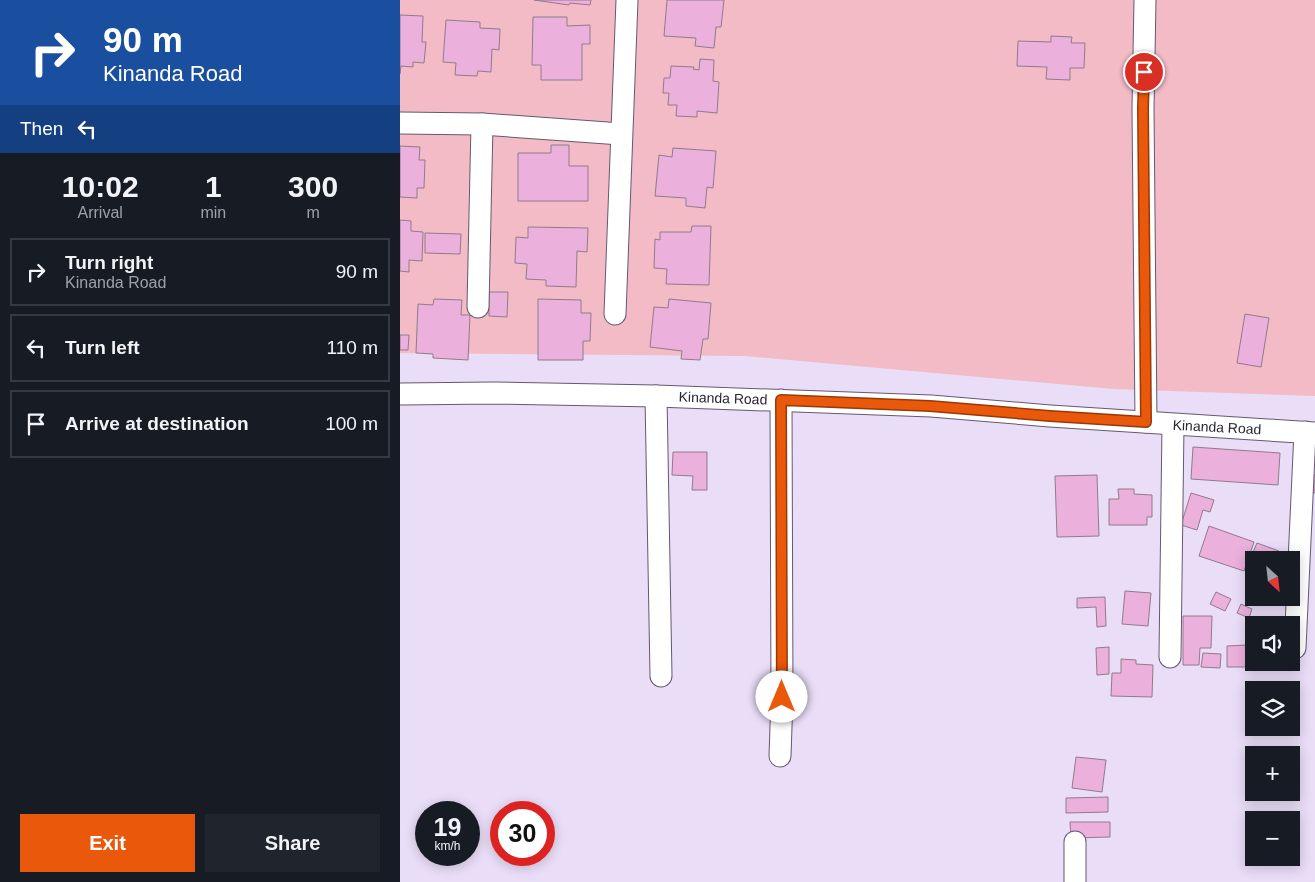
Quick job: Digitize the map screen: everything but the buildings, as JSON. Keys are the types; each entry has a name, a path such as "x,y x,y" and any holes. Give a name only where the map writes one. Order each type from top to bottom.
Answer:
{"street":[{"path":"615,314 627,0"},
{"path":"1146,0 1143,109 1146,422"},
{"path":"400,122 482,124 621,134"},
{"path":"478,306 482,124"},
{"name":"Kinanda Road","path":"400,394 494,393 656,396 930,406 1173,425 1310,433"},
{"path":"656,396 661,676"},
{"path":"780,756 782,697 781,400"},
{"path":"1170,658 1173,425"},
{"path":"1297,616 1310,433"},
{"path":"1075,842 1075,882"}],"shaded area":[{"path":"400,0 1315,0 1315,396 1114,389 744,356 400,353"}],"route":[{"path":"782,697 781,400 930,406 1146,422 1144,72"}]}
